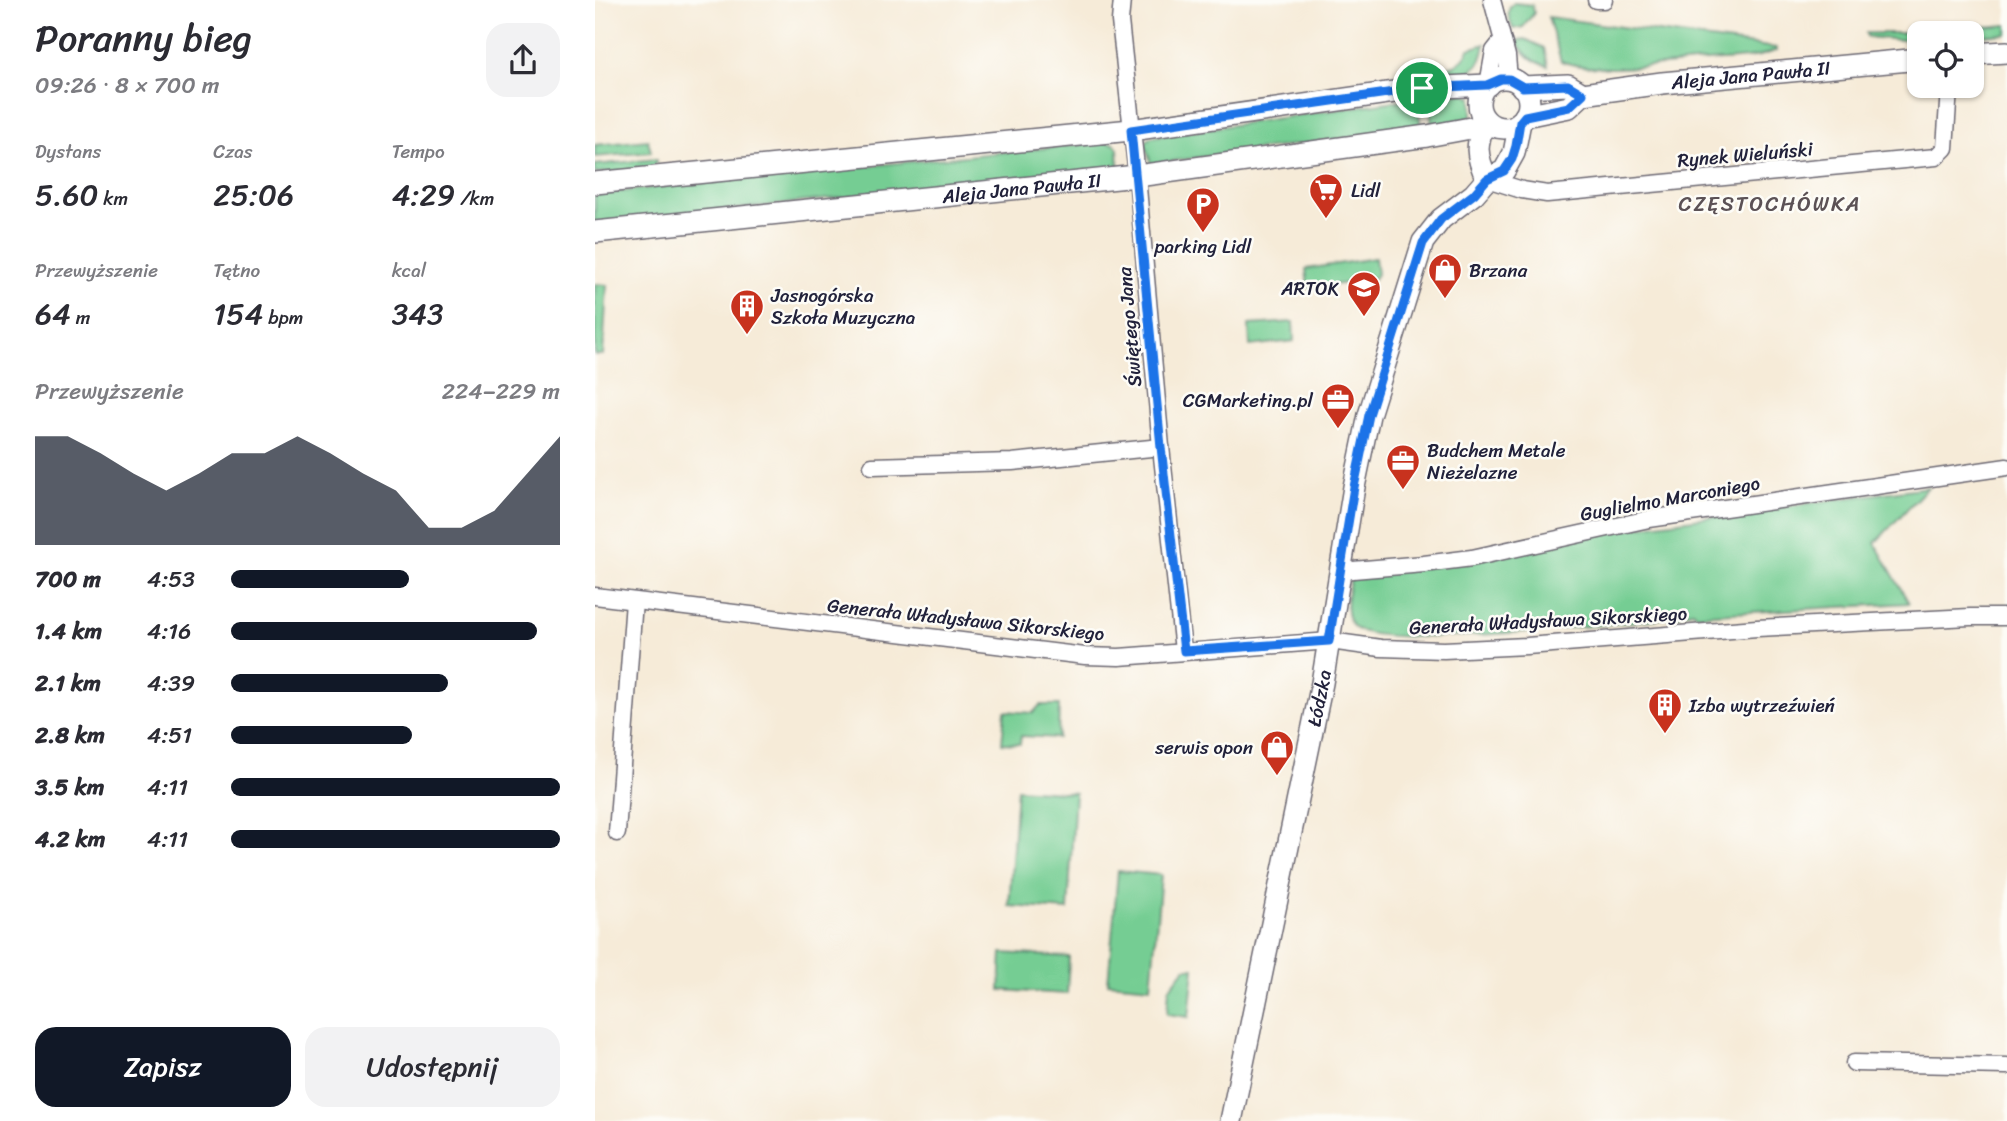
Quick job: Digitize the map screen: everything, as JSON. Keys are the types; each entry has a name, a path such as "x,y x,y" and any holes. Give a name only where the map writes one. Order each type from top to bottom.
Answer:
{"street":[{"name":"Świętego Jana","path":"1122,0 1120,21 1161,447 1184,651"},
{"path":"1492,0 1516,83 1528,101 1522,119 1506,128 1491,125 1485,120 1479,105 1479,98 1487,85 1494,51 1502,41"},
{"path":"1596,0 1604,0"},
{"path":"1984,53 2007,52"},
{"name":"Aleja Jana Pawła II","path":"1522,119 1569,107 1583,94 1662,83 1907,60"},
{"path":"595,183 1131,130 1422,88 1487,85 1501,79 1516,83"},
{"name":"Aleja Jana Pawła II","path":"1516,83 1568,85 1583,94"},
{"name":"Rynek Wieluński","path":"1487,179 1547,194 1936,157 1945,148 1948,98"},
{"name":"Łódzka","path":"1231,1121 1329,641 1354,487 1369,415 1423,243 1441,219 1474,194 1487,179 1504,171 1512,159 1522,119"},
{"path":"1485,120 1478,142 1478,159 1487,179"},
{"name":"Aleja Jana Pawła II","path":"595,232 1137,176 1427,136 1476,127 1485,120"},
{"path":"872,466 1012,462 1161,447"},
{"name":"Guglielmo Marconiego","path":"1341,570 1472,558 1649,519 2007,467"},
{"name":"Generała Władysława Sikorskiego","path":"595,596 1085,656 1119,657 1329,641 1381,648 1444,650 1757,628 2007,617"},
{"path":"617,833 634,601"},
{"path":"1854,1063 2007,1066"}],"green space":[{"path":"1514,3 1532,5 1534,13 1523,27 1513,29 1508,12"},
{"path":"1548,17 1777,50 1751,57 1653,66 1613,68 1576,65 1561,61"},
{"path":"2007,25 2007,34 1984,35 1984,27"},
{"path":"1866,33 1905,33 1907,40 1867,37"},
{"path":"1525,39 1544,48 1548,66 1529,57 1522,50 1516,41"},
{"path":"1485,44 1480,61 1471,71 1427,80 1427,72 1452,66 1462,60 1469,49"},
{"path":"1463,93 1472,97 1472,117 1432,127 1429,97"},
{"path":"1417,98 1421,128 1151,164 1146,147 1146,141 1151,137"},
{"path":"648,140 651,152 595,157 595,145"},
{"path":"1105,142 1115,144 1118,149 1119,168 595,224 595,195"},
{"path":"656,159 656,163 649,170 595,173 595,165"},
{"path":"1375,258 1377,274 1373,280 1308,288 1306,269"},
{"path":"595,284 607,285 603,355 595,355"},
{"path":"1293,322 1294,341 1250,346 1249,325"},
{"path":"1928,487 1875,543 1909,603 1696,615 1693,611 1677,617 1455,636 1409,637 1373,634 1354,627 1348,616 1351,577 1650,525"},
{"path":"1040,705 1059,705 1058,738 1021,736 1020,744 1002,743 1005,711 1033,713"},
{"path":"1017,789 1075,793 1068,910 1009,906"},
{"path":"1118,871 1161,875 1151,987 1108,983"},
{"path":"1002,953 1069,957 1067,994 1000,990"},
{"path":"1185,968 1194,968 1189,1017 1167,1014 1169,989"}],"place":[{"name":"Lidl","path":"1326,220"},
{"name":"parking Lidl","path":"1203,234"},
{"name":"Brzana","path":"1445,300"},
{"name":"ARTOK","path":"1364,318"},
{"name":"Jasnogórska Szkoła Muzyczna","path":"747,336"},
{"name":"CGMarketing.pl","path":"1338,430"},
{"name":"Budchem Metale Nieżelazne","path":"1403,491"},
{"name":"Izba wytrzeźwień","path":"1665,735"},
{"name":"serwis opon","path":"1277,777"}],"district":[{"name":"CZĘSTOCHÓWKA","path":"1770,204"}],"route":[{"path":"1509,79 1523,87 1568,85 1583,94 1569,107 1525,116 1520,122 1512,159 1504,171 1487,179 1474,194 1441,219 1423,243 1369,415 1354,487 1329,641 1184,651 1161,447 1131,130 1422,88 1487,85 1494,80 1509,79"}]}
